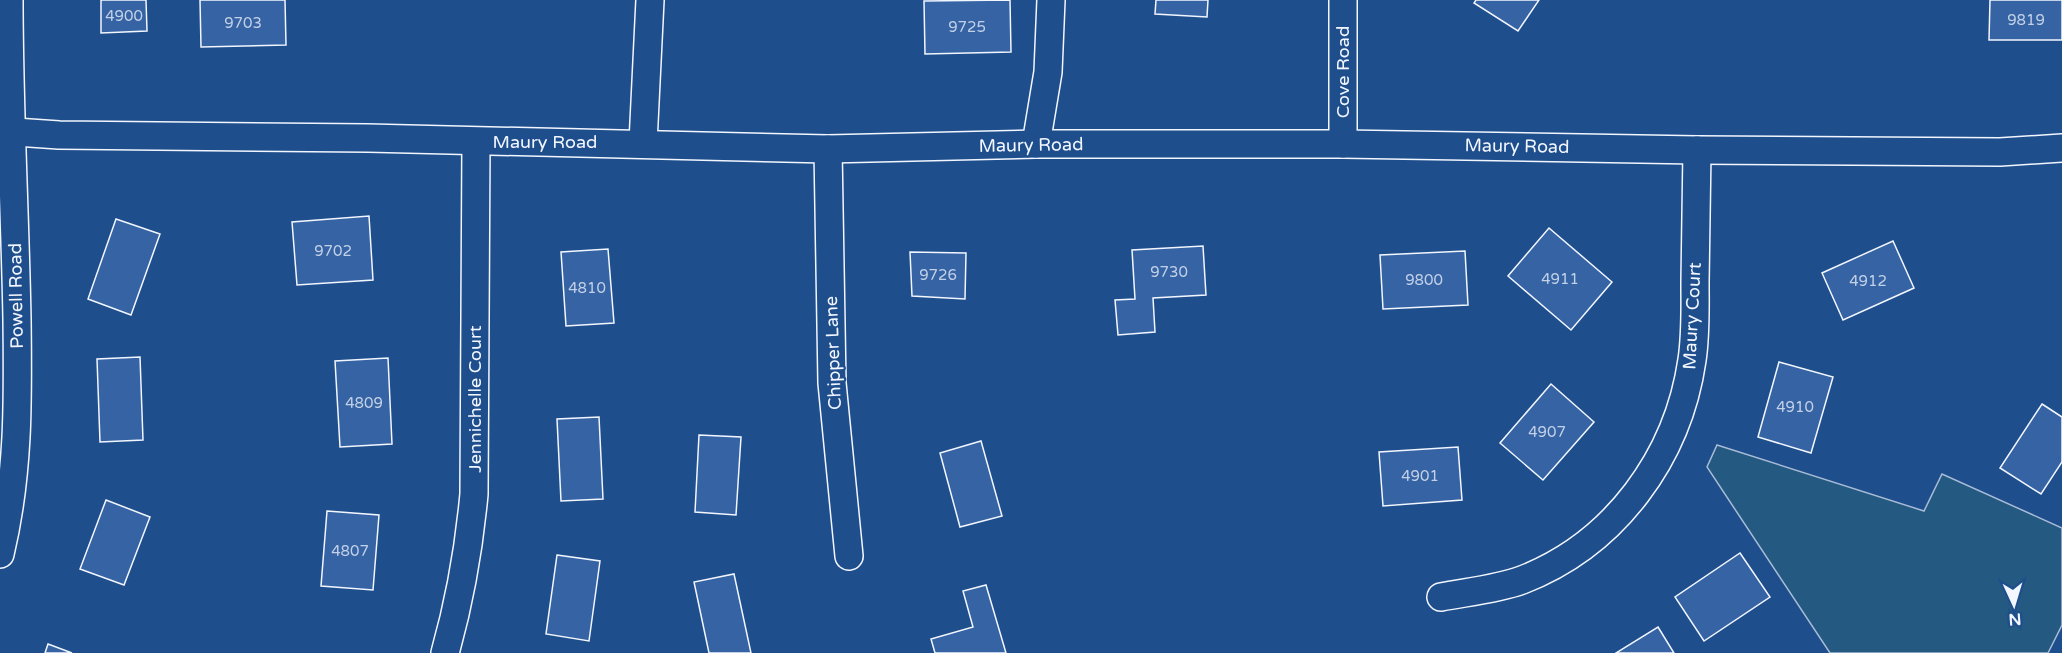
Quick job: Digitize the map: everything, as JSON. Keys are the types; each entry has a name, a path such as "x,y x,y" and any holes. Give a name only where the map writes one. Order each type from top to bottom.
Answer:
{"street":[{"name":"Powell Road","path":"0,554 10,513 16,460 18,399 16,226 6,131 9,0"},
{"path":"643,143 650,0"},
{"path":"1036,144 1048,72 1051,0"},
{"name":"Cove Road","path":"1342,144 1343,0"},
{"name":"Maury Road","path":"6,131 59,135 643,143 828,149 1036,144 1342,144 2000,152 2062,148"},
{"name":"Jennichelle Court","path":"446,653 459,604 470,542 474,494 476,142"},
{"name":"Chipper Lane","path":"828,149 832,383 849,556"},
{"name":"Maury Court","path":"1441,597 1520,581 1568,556 1598,535 1621,513 1644,485 1660,458 1672,435 1683,405 1692,359 1697,150"}],"shaded area":[{"path":"1717,445 1924,511 1942,474 2062,528 2062,625 2048,653 1830,653 1707,467"}],"building":[{"path":"101,0 146,0 147,31 101,33"},
{"path":"200,0 285,0 286,45 201,47"},
{"path":"1010,0 1011,52 925,54 924,1"},
{"path":"1156,0 1208,0 1207,17 1155,14"},
{"path":"1476,0 1539,0 1518,31 1474,3"},
{"path":"1990,0 2062,0 2062,40 1989,40"},
{"path":"369,216 373,280 297,285 292,222"},
{"path":"116,219 160,234 131,315 88,299"},
{"path":"1549,228 1612,282 1571,330 1508,276"},
{"path":"1893,241 1914,288 1843,320 1822,273"},
{"path":"1203,246 1206,295 1153,298 1155,332 1118,335 1115,300 1135,299 1132,250"},
{"path":"608,249 614,323 566,326 561,252"},
{"path":"1465,251 1468,305 1383,309 1380,255"},
{"path":"910,252 966,253 965,299 912,296"},
{"path":"140,357 143,440 100,442 97,359"},
{"path":"388,358 392,444 340,447 335,361"},
{"path":"1779,362 1833,377 1811,453 1758,437"},
{"path":"1551,384 1594,422 1543,480 1500,443"},
{"path":"2042,404 2062,417 2062,462 2041,494 2000,468"},
{"path":"599,417 603,499 561,501 557,419"},
{"path":"699,435 741,437 736,515 695,512"},
{"path":"981,441 1002,516 960,527 940,453"},
{"path":"1458,447 1462,500 1383,506 1379,452"},
{"path":"106,500 150,517 124,585 80,569"},
{"path":"327,511 379,515 373,590 321,586"},
{"path":"1740,553 1770,597 1704,641 1675,597"},
{"path":"557,555 600,561 589,641 546,634"},
{"path":"734,574 751,653 709,653 694,582"},
{"path":"986,585 1006,653 935,653 931,639 973,627 963,591"},
{"path":"1658,627 1674,653 1616,653"},
{"path":"48,644 72,653 45,653"}]}
